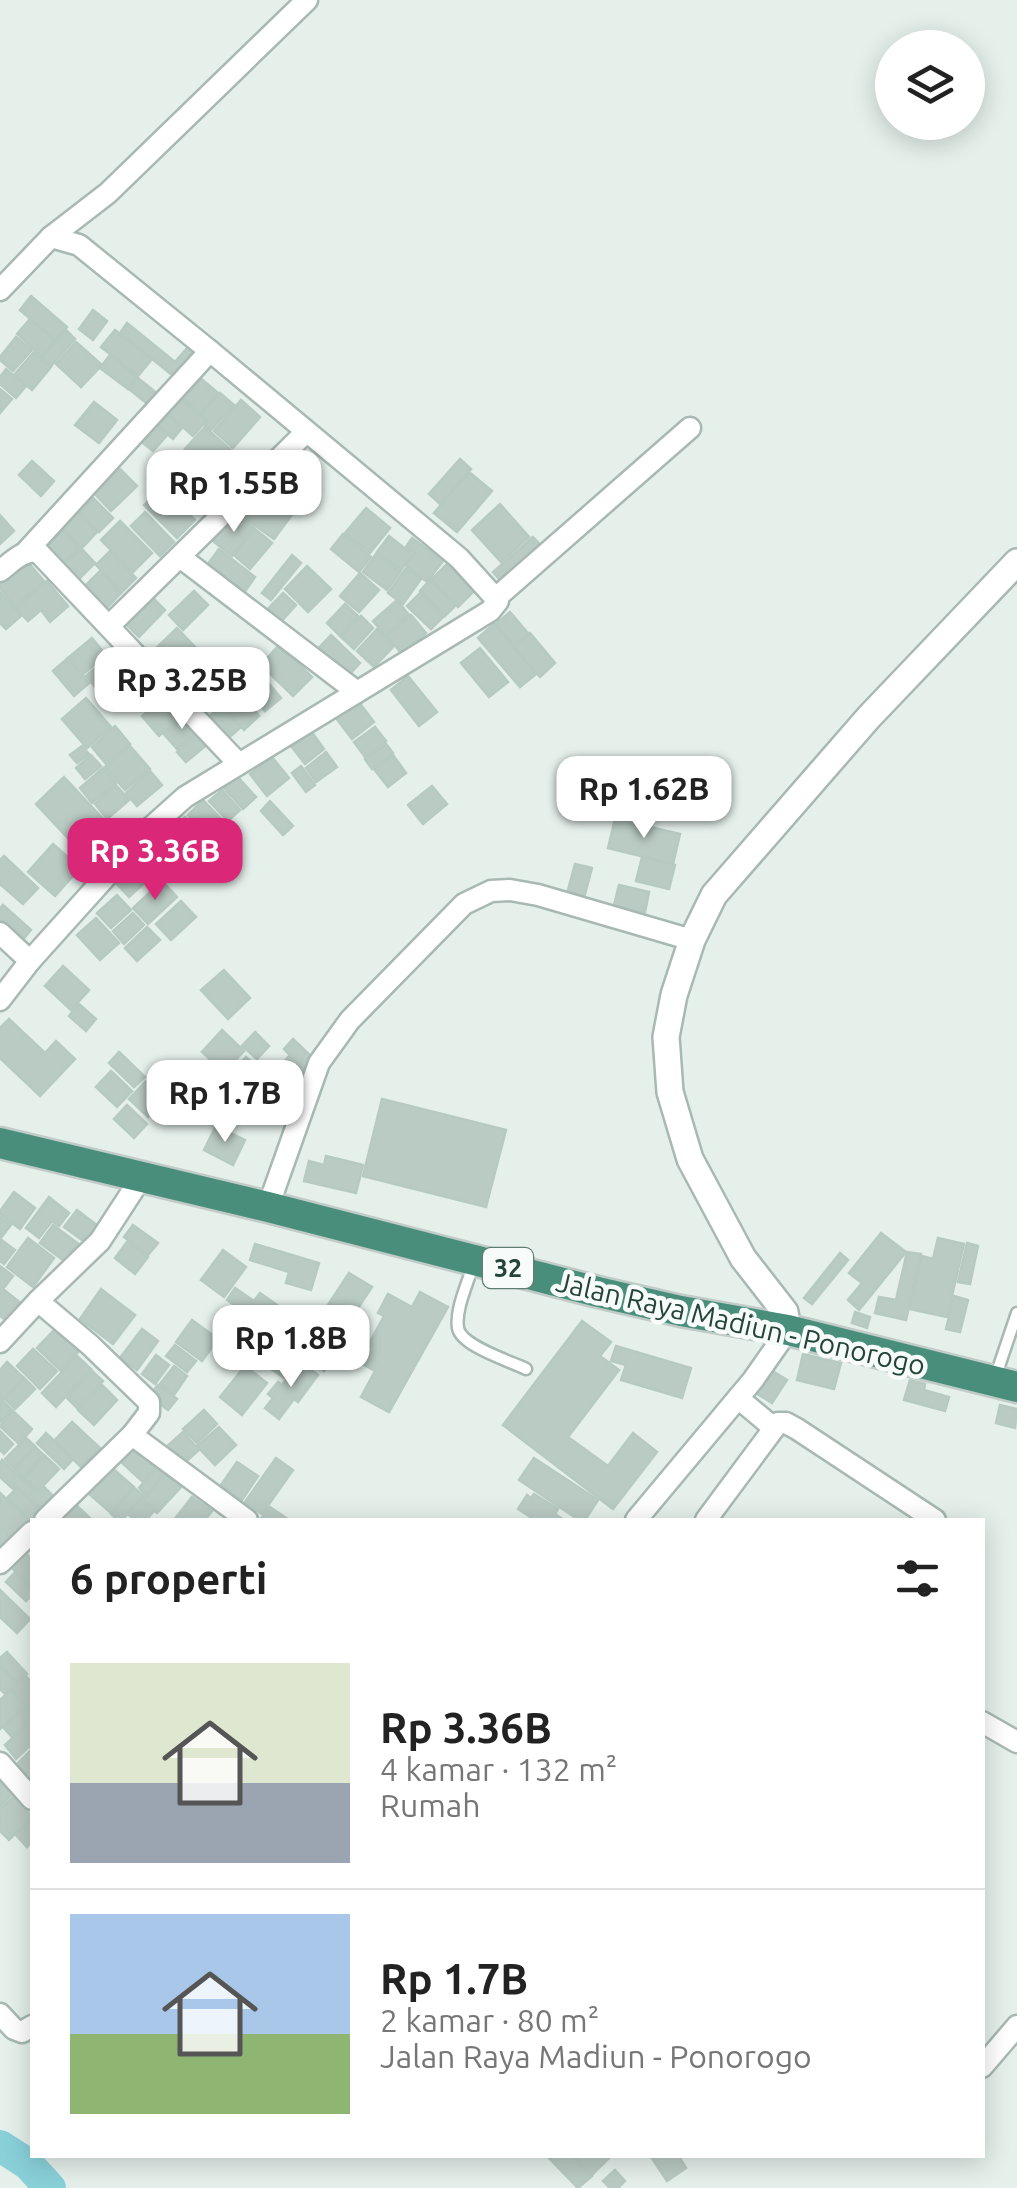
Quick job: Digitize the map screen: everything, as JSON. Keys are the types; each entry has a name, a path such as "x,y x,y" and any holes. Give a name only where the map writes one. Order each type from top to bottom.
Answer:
{"highway":[{"name":"Jalan Raya Madiun - Ponorogo","path":"0,1143 681,1311 788,1330 1005,1384"}],"street":[{"path":"0,290 51,237 108,193 308,0"},
{"path":"51,237 79,245 459,558 497,597"},
{"path":"24,554 210,351"},
{"path":"0,1000 30,961 158,820 185,797 490,611 496,606 497,597 690,428"},
{"path":"110,625 306,432"},
{"path":"0,571 31,550 39,553 239,764"},
{"path":"180,556 357,692"},
{"path":"646,1517 788,1330 785,1312 743,1258 690,1159 670,1092 666,1037 674,994 692,940 714,895 869,716 1017,562"},
{"path":"268,1207 319,1063 350,1020 464,904 491,891 510,890 692,940"},
{"path":"0,933 30,961"},
{"path":"0,1342 100,1240 141,1178"},
{"path":"38,1301 149,1402 150,1414 47,1518"},
{"path":"738,1398 774,1428"},
{"path":"707,1518 778,1422 786,1422 932,1518"},
{"path":"132,1435 243,1518"},
{"path":"0,1564 30,1534"},
{"path":"985,1724 1017,1742"},
{"path":"0,1763 30,1797"},
{"path":"0,2014 14,2029 22,2032 30,2027"},
{"path":"985,2063 1017,2026"}],"lane":[{"path":"475,1260 460,1309 461,1335 472,1345 526,1369"},
{"path":"1005,1384 1017,1313"}],"building":[{"path":"31,296 67,327 55,340 20,310"},
{"path":"93,310 107,321 93,340 79,329"},
{"path":"30,319 55,341 42,356 17,334"},
{"path":"127,323 175,362 188,347 197,355 177,379 120,333"},
{"path":"66,330 75,339 51,366 42,357"},
{"path":"115,330 152,359 138,376 101,347"},
{"path":"16,337 32,350 13,371 0,357"},
{"path":"76,342 102,365 81,387 56,364"},
{"path":"34,352 51,367 32,390 14,375"},
{"path":"110,355 137,377 128,389 100,368"},
{"path":"6,369 26,386 16,398 0,384"},
{"path":"199,377 218,393 200,414 182,398"},
{"path":"138,378 159,395 150,406 129,389"},
{"path":"0,389 12,399 0,413"},
{"path":"220,393 234,405 211,430 201,415"},
{"path":"175,394 206,421 193,436 162,409"},
{"path":"241,400 260,417 233,448 214,431"},
{"path":"94,402 117,420 99,443 75,425"},
{"path":"160,409 182,428 173,439 151,420"},
{"path":"153,421 168,434 153,451 138,439"},
{"path":"205,427 242,460 222,482 185,449"},
{"path":"460,459 471,469 440,504 429,494"},
{"path":"32,461 54,481 41,496 19,475"},
{"path":"120,469 137,486 111,511 95,494"},
{"path":"469,472 492,491 457,532 434,513"},
{"path":"287,484 305,497 274,539 243,517 255,500 268,510"},
{"path":"163,487 195,520 177,538 144,505"},
{"path":"93,498 113,518 99,532 79,511"},
{"path":"500,504 529,537 501,562 472,530"},
{"path":"366,508 390,528 370,553 345,533"},
{"path":"77,511 97,532 82,548 61,527"},
{"path":"145,512 174,542 160,556 131,526"},
{"path":"236,513 254,528 232,556 213,541"},
{"path":"0,515 14,531 0,544"},
{"path":"120,521 152,553 133,572 101,540"},
{"path":"59,527 79,548 59,568 39,547"},
{"path":"255,529 272,543 250,569 234,555"},
{"path":"343,534 371,557 359,572 331,549"},
{"path":"389,536 412,554 401,570 377,552"},
{"path":"533,537 547,552 507,588 493,572"},
{"path":"412,538 443,561 427,582 406,565 415,553 406,547"},
{"path":"81,548 95,563 75,583 60,569"},
{"path":"219,549 255,577 241,597 204,569"},
{"path":"110,551 136,578 122,592 96,565"},
{"path":"376,554 400,572 387,590 363,572"},
{"path":"292,555 301,563 271,600 262,593"},
{"path":"26,560 44,581 15,606 0,588 0,582"},
{"path":"447,564 474,591 458,607 431,580"},
{"path":"307,566 331,589 308,612 285,589"},
{"path":"406,568 421,579 403,604 388,593"},
{"path":"100,571 121,593 102,613 80,591"},
{"path":"360,573 379,590 359,612 340,596"},
{"path":"430,580 456,605 445,616 420,591"},
{"path":"47,581 68,606 50,622 41,610 28,621 16,608"},
{"path":"194,591 208,605 183,630 169,615"},
{"path":"0,592 21,616 6,629 0,623"},
{"path":"283,593 296,605 279,624 266,611"},
{"path":"420,593 444,616 431,629 407,606"},
{"path":"149,594 165,610 139,637 122,620"},
{"path":"397,600 409,615 386,636 373,621"},
{"path":"345,604 358,616 340,636 327,623"},
{"path":"510,612 528,633 514,645 496,624"},
{"path":"411,615 426,633 402,654 387,636"},
{"path":"361,616 373,628 354,649 341,637"},
{"path":"494,624 536,674 520,687 478,638"},
{"path":"177,628 195,647 178,663 195,680 181,694 146,658"},
{"path":"377,629 394,646 374,667 357,651"},
{"path":"530,633 555,663 540,677 514,647"},
{"path":"331,635 360,663 344,680 315,652"},
{"path":"92,638 106,655 82,675 68,658"},
{"path":"279,645 312,677 293,696 261,665"},
{"path":"480,648 508,682 489,697 461,663"},
{"path":"109,657 120,670 97,689 86,676"},
{"path":"68,658 89,683 74,696 53,671"},
{"path":"135,664 149,680 119,706 105,689"},
{"path":"260,673 281,698 265,711 244,686"},
{"path":"408,676 437,712 419,726 391,690"},
{"path":"233,685 259,716 244,730 217,698"},
{"path":"169,692 186,712 159,736 142,716"},
{"path":"86,698 111,727 87,748 62,719"},
{"path":"358,701 374,722 352,739 336,718"},
{"path":"221,706 240,728 224,742 205,720"},
{"path":"187,714 200,730 177,749 164,734"},
{"path":"115,726 130,744 106,764 92,747"},
{"path":"375,727 386,741 365,757 354,742"},
{"path":"201,731 210,742 186,762 177,752"},
{"path":"311,731 324,749 305,764 291,746"},
{"path":"386,744 393,753 372,769 365,759"},
{"path":"82,746 89,754 77,763 70,755"},
{"path":"130,746 150,769 125,790 105,767"},
{"path":"326,752 337,767 316,782 306,768"},
{"path":"91,755 101,766 85,779 76,768"},
{"path":"393,755 406,773 388,787 374,769"},
{"path":"272,757 289,778 267,796 250,774"},
{"path":"301,766 315,785 306,792 292,773"},
{"path":"103,768 116,783 92,803 80,788"},
{"path":"150,771 162,785 137,806 126,793"},
{"path":"236,775 256,797 243,809 223,787"},
{"path":"64,777 106,822 78,849 36,804"},
{"path":"116,785 129,800 107,819 95,804"},
{"path":"432,786 447,804 423,824 408,805"},
{"path":"222,790 240,810 228,821 209,801"},
{"path":"203,800 224,822 208,837 188,815"},
{"path":"270,801 293,826 283,835 261,811"},
{"path":"185,817 208,843 186,864 162,838"},
{"path":"615,819 680,834 673,864 608,848"},
{"path":"53,844 80,868 55,896 28,872"},
{"path":"4,856 38,888 23,904 0,884 0,860"},
{"path":"642,857 675,865 669,889 636,881"},
{"path":"139,860 153,875 129,897 115,882"},
{"path":"575,864 592,868 582,905 565,901"},
{"path":"162,881 177,897 148,924 133,908"},
{"path":"619,885 649,892 645,912 614,905"},
{"path":"117,895 131,910 111,928 97,913"},
{"path":"181,901 196,917 171,940 156,924"},
{"path":"3,905 31,930 21,942 0,924"},
{"path":"133,913 144,925 124,944 113,931"},
{"path":"96,918 119,943 100,960 77,935"},
{"path":"147,927 160,940 137,961 125,948"},
{"path":"63,966 89,990 71,1010 45,986"},
{"path":"224,970 250,998 228,1019 201,990"},
{"path":"79,1004 96,1019 86,1031 69,1016"},
{"path":"9,1019 45,1053 56,1041 75,1059 40,1096 0,1058 0,1028"},
{"path":"222,1030 244,1051 224,1072 202,1052"},
{"path":"255,1032 269,1046 257,1059 242,1046"},
{"path":"293,1039 315,1060 295,1082 279,1067 290,1055 284,1049"},
{"path":"119,1052 145,1077 134,1087 109,1063"},
{"path":"246,1057 258,1069 241,1088 229,1076"},
{"path":"209,1062 224,1075 204,1096 189,1082"},
{"path":"111,1071 132,1091 117,1107 96,1087"},
{"path":"278,1072 291,1084 269,1107 257,1095"},
{"path":"146,1081 165,1099 148,1117 129,1099"},
{"path":"382,1099 506,1130 486,1207 363,1176"},
{"path":"127,1105 147,1124 134,1138 114,1119"},
{"path":"216,1126 245,1140 233,1165 204,1150"},
{"path":"326,1156 363,1165 356,1193 304,1181 309,1161 324,1165"},
{"path":"14,1192 35,1208 20,1229 0,1214"},
{"path":"49,1197 69,1213 59,1226 52,1221 39,1238 26,1228"},
{"path":"77,1210 98,1226 86,1243 64,1227"},
{"path":"0,1217 11,1225 0,1239"},
{"path":"53,1225 80,1245 67,1263 40,1243"},
{"path":"133,1225 158,1243 148,1255 124,1237"},
{"path":"881,1233 906,1252 859,1310 848,1300 862,1283 849,1273"},
{"path":"28,1238 54,1258 33,1287 7,1267"},
{"path":"938,1238 964,1244 947,1317 910,1309 922,1256 933,1259"},
{"path":"0,1239 15,1250 4,1264 0,1261"},
{"path":"127,1242 148,1257 135,1274 115,1258"},
{"path":"967,1243 978,1246 970,1284 958,1282"},
{"path":"255,1244 319,1263 311,1290 286,1283 289,1272 250,1260"},
{"path":"223,1250 246,1267 224,1297 201,1280"},
{"path":"907,1252 921,1254 906,1320 875,1313 879,1297 896,1300"},
{"path":"840,1253 848,1260 812,1304 804,1298"},
{"path":"0,1266 13,1276 3,1289 23,1305 10,1323 0,1316"},
{"path":"349,1273 372,1287 333,1346 338,1349 324,1371 284,1344 298,1323 311,1331"},
{"path":"235,1288 254,1301 260,1293 297,1319 283,1340 227,1300"},
{"path":"101,1289 135,1315 113,1344 80,1319"},
{"path":"420,1292 448,1307 389,1412 361,1397 375,1371 359,1362 384,1316 378,1313 388,1294 412,1307"},
{"path":"954,1296 968,1300 960,1332 946,1329"},
{"path":"855,1312 870,1317 867,1328 852,1323"},
{"path":"192,1320 218,1339 202,1361 176,1342"},
{"path":"582,1321 611,1342 600,1356 619,1370 568,1437 608,1466 633,1433 657,1452 613,1509 503,1425"},
{"path":"55,1329 78,1352 61,1371 37,1348"},
{"path":"142,1329 158,1341 137,1370 120,1358"},
{"path":"175,1345 196,1361 187,1372 166,1356"},
{"path":"283,1346 301,1358 286,1379 268,1367"},
{"path":"616,1346 691,1368 682,1398 621,1380 626,1365 611,1361"},
{"path":"33,1349 57,1371 40,1389 17,1366"},
{"path":"803,1354 841,1363 834,1389 797,1380"},
{"path":"156,1355 169,1365 155,1384 142,1374"},
{"path":"77,1356 91,1369 56,1407 42,1393"},
{"path":"300,1361 318,1375 279,1419 265,1408 273,1398 268,1394 278,1382 282,1385"},
{"path":"7,1362 24,1378 4,1399 0,1395 0,1370"},
{"path":"174,1366 187,1376 174,1395 160,1384"},
{"path":"245,1366 267,1383 242,1415 220,1397"},
{"path":"771,1370 787,1380 772,1403 756,1393"},
{"path":"92,1371 103,1381 77,1408 67,1398"},
{"path":"24,1378 35,1389 15,1409 5,1399"},
{"path":"910,1380 925,1384 924,1390 949,1397 945,1411 904,1400"},
{"path":"102,1385 117,1400 94,1425 78,1410"},
{"path":"158,1385 177,1399 168,1410 149,1396"},
{"path":"0,1398 12,1410 0,1422"},
{"path":"1000,1405 1017,1409 1015,1428 996,1423"},
{"path":"204,1410 217,1424 197,1443 183,1429"},
{"path":"13,1411 32,1429 19,1444 0,1426"},
{"path":"72,1422 100,1448 81,1467 54,1441"},
{"path":"219,1427 236,1445 215,1465 197,1446"},
{"path":"0,1431 13,1444 4,1454 0,1450"},
{"path":"183,1432 199,1450 181,1466 165,1448"},
{"path":"46,1433 73,1459 64,1469 37,1443"},
{"path":"26,1438 35,1446 14,1468 5,1459"},
{"path":"135,1445 157,1465 143,1482 120,1461"},
{"path":"35,1447 44,1455 23,1477 15,1469"},
{"path":"45,1456 59,1469 38,1491 24,1478"},
{"path":"276,1458 293,1470 262,1514 245,1502"},
{"path":"534,1458 598,1500 586,1518 576,1518 519,1480"},
{"path":"2,1460 34,1490 27,1497 0,1477"},
{"path":"237,1462 258,1476 242,1500 221,1485"},
{"path":"158,1466 166,1473 146,1495 139,1488"},
{"path":"111,1467 134,1487 111,1513 88,1493"},
{"path":"166,1474 181,1487 157,1513 143,1500"},
{"path":"44,1487 58,1501 46,1514 29,1498"},
{"path":"17,1488 39,1509 30,1519 7,1498"},
{"path":"134,1488 144,1496 124,1518 111,1514"},
{"path":"0,1493 29,1520 12,1538 0,1526"},
{"path":"534,1494 558,1509 555,1514 561,1518 532,1518 518,1509 527,1495 531,1498"},
{"path":"192,1497 212,1511 207,1518 176,1518"},
{"path":"140,1500 153,1512 148,1518 128,1514"},
{"path":"75,1504 90,1518 62,1518"},
{"path":"270,1507 286,1518 262,1518"},
{"path":"0,1528 12,1539 0,1551"},
{"path":"23,1550 30,1558 30,1586 9,1565"},
{"path":"15,1572 30,1588 30,1597 26,1601 6,1582"},
{"path":"0,1590 30,1619 17,1633 0,1617"},
{"path":"7,1652 27,1674 17,1683 0,1664 0,1658"},
{"path":"0,1666 16,1684 5,1694 0,1689"},
{"path":"26,1676 30,1681 30,1710 11,1689"},
{"path":"11,1690 25,1706 0,1729 0,1700"},
{"path":"25,1707 30,1713 30,1721 12,1737 3,1727"},
{"path":"30,1722 30,1746 16,1759 5,1745"},
{"path":"30,1751 30,1785 12,1769"},
{"path":"0,1782 12,1794 0,1806"},
{"path":"14,1796 30,1815 9,1840 0,1831 0,1809"},
{"path":"30,1821 27,1847 16,1835"},
{"path":"549,2158 574,2158 592,2176 578,2188"},
{"path":"576,2158 609,2158 592,2175"},
{"path":"652,2158 680,2158 686,2168 667,2181"},
{"path":"615,2170 625,2181 618,2188 610,2188 603,2181"}],"waterway":[{"path":"0,2146 28,2164 50,2188"}]}
